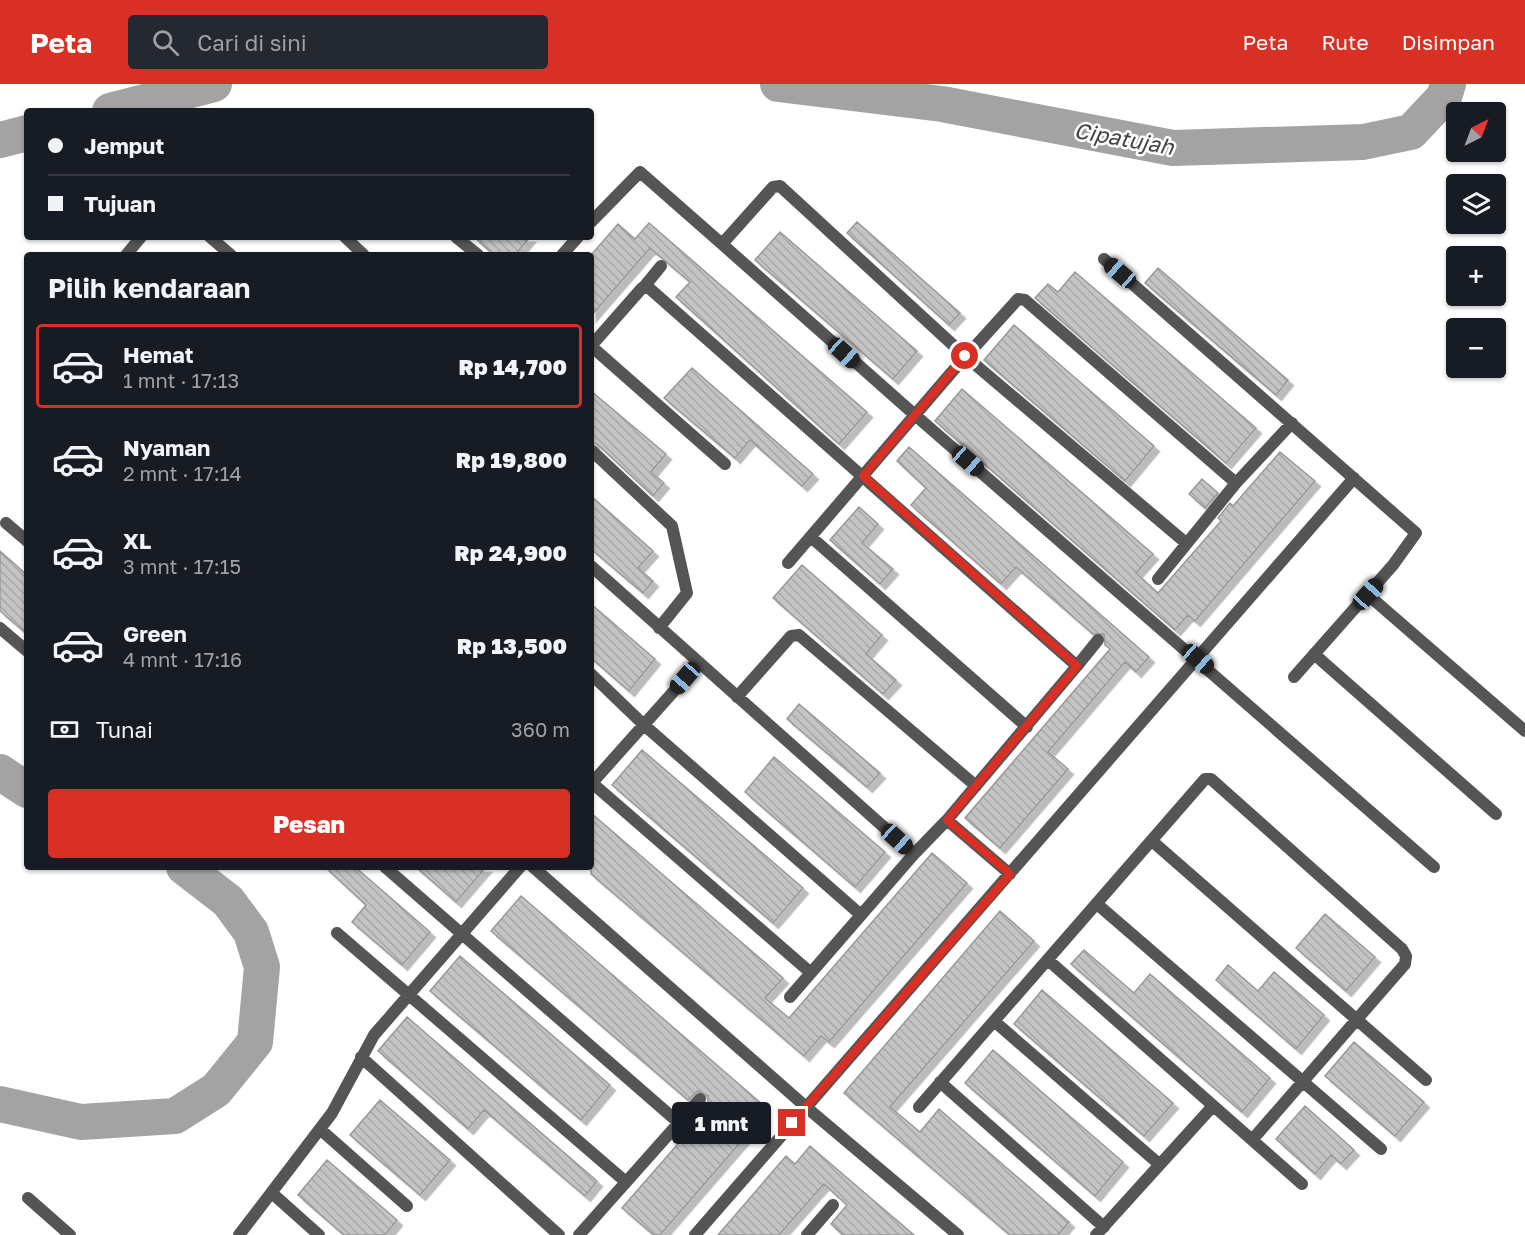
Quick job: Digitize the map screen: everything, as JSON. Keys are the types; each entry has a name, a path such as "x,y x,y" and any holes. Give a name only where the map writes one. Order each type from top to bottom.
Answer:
{"street":[{"path":"594,219 640,172 1434,867"},
{"path":"722,244 773,187 780,186 965,356 1186,543"},
{"path":"128,252 138,240"},
{"path":"214,240 228,252"},
{"path":"348,240 361,252"},
{"path":"460,240 474,252"},
{"path":"565,252 575,240"},
{"path":"1104,259 1416,533 1393,565 1294,676"},
{"path":"594,343 661,266"},
{"path":"644,288 649,288 1077,666"},
{"path":"788,563 1015,301 1025,300 1236,483"},
{"path":"594,349 725,464"},
{"path":"1158,579 1236,483 1292,423"},
{"path":"594,453 674,530 687,593 659,628"},
{"path":"695,1235 1354,478"},
{"path":"6,523 24,538"},
{"path":"811,537 1027,727"},
{"path":"594,569 914,854"},
{"path":"1368,594 1525,731"},
{"path":"0,628 24,648"},
{"path":"737,698 791,636 799,635 976,786"},
{"path":"790,997 914,854 947,820 1098,640"},
{"path":"1314,654 1496,814"},
{"path":"594,780 699,663"},
{"path":"594,677 644,725 861,915"},
{"path":"919,1107 1206,779 1218,784 1405,952 1405,964 1359,1020 1252,1140"},
{"path":"594,786 811,973"},
{"path":"947,820 1010,874"},
{"path":"1152,841 1426,1080"},
{"path":"389,870 679,1123"},
{"path":"239,1235 321,1130 374,1035 517,870"},
{"path":"536,870 806,1107 958,1235"},
{"path":"1097,904 1304,1080 1381,1149"},
{"path":"337,933 626,1182"},
{"path":"1048,960 1302,1184"},
{"path":"994,1021 1159,1164"},
{"path":"361,1057 559,1235"},
{"path":"940,1082 1100,1231 1212,1107"},
{"path":"579,1235 700,1099"},
{"path":"321,1130 407,1206"},
{"path":"273,1194 319,1235"},
{"path":"28,1198 70,1235"},
{"path":"809,1234 833,1205"}],"building":[{"path":"857,222 960,313 949,325 847,233"},
{"path":"649,223 867,412 839,444 676,297 690,282 650,248 594,313 594,252 618,224 635,239"},
{"path":"780,232 917,351 893,379 755,260"},
{"path":"477,240 528,240 518,252 491,252"},
{"path":"1158,268 1288,380 1276,395 1145,283"},
{"path":"1075,272 1256,428 1226,463 1035,298 1048,284 1058,292"},
{"path":"1014,325 1154,446 1125,481 984,360"},
{"path":"692,368 813,474 802,486 750,440 735,458 664,398"},
{"path":"962,389 1153,554 1136,573 1158,593 1221,521 1218,518 1230,503 1233,506 1280,452 1315,481 1195,621 1188,615 1175,630 935,421"},
{"path":"594,394 666,454 651,472 664,483 653,496 594,443"},
{"path":"909,447 1149,657 1136,672 1125,662 1048,752 1068,769 1000,848 965,818 1110,649 1105,645 1104,634 1093,634 1016,567 1001,584 911,505 926,488 897,461"},
{"path":"1202,479 1218,493 1205,508 1189,494"},
{"path":"594,499 653,551 638,568 653,581 643,593 594,552"},
{"path":"859,507 878,524 862,543 893,569 880,584 830,540"},
{"path":"0,551 24,572 24,631 0,611"},
{"path":"802,565 882,635 866,654 896,680 883,694 773,598"},
{"path":"594,607 655,659 629,691 594,661"},
{"path":"799,704 880,773 867,787 787,719"},
{"path":"642,750 803,888 773,923 612,785"},
{"path":"774,757 885,852 855,887 745,792"},
{"path":"594,816 783,978 765,998 789,1018 932,853 967,883 829,1042 821,1036 804,1056 591,874 591,870 594,870"},
{"path":"328,870 358,870 430,932 402,965 352,922 366,905"},
{"path":"419,870 483,870 456,902"},
{"path":"521,896 762,1104 746,1123 752,1129 660,1235 654,1235 622,1208 704,1114 700,1111 708,1101 708,1096 698,1091 688,1100 491,931"},
{"path":"1000,911 1034,941 890,1107 920,1132 939,1109 1069,1222 1058,1235 1010,1235 844,1093"},
{"path":"1325,914 1375,957 1346,991 1296,948"},
{"path":"1084,950 1134,993 1150,974 1270,1078 1242,1112 1071,964"},
{"path":"460,956 610,1085 581,1120 430,991"},
{"path":"1228,965 1258,991 1274,972 1324,1015 1296,1049 1216,980"},
{"path":"1042,990 1173,1103 1144,1136 1014,1024"},
{"path":"407,1017 597,1181 585,1196 484,1110 468,1129 378,1051"},
{"path":"1354,1042 1424,1102 1395,1136 1325,1076"},
{"path":"993,1050 1123,1162 1095,1196 965,1083"},
{"path":"380,1100 450,1160 420,1195 350,1135"},
{"path":"1305,1106 1354,1150 1341,1164 1331,1155 1315,1174 1276,1139"},
{"path":"810,1146 914,1235 843,1235 831,1224 847,1205 824,1184 779,1235 718,1235 786,1156 795,1164"},
{"path":"327,1160 397,1220 385,1235 344,1235 298,1195"}],"waterway":[{"name":"Cipatujah","path":"122,108 214,84"},
{"name":"Cipatujah","path":"778,84 942,104 1173,148 1363,142 1411,132 1444,97 1448,84"},
{"name":"Cipatujah","path":"0,140 24,134"},
{"name":"Cipatujah","path":"0,772 24,788"},
{"name":"Cipatujah","path":"0,1104 81,1122 175,1116 216,1090 255,1042 262,967 251,932 228,901 188,870"}],"route":[{"path":"792,1123 1010,874 947,820 1055,696 1077,666 863,476 965,356"}]}
